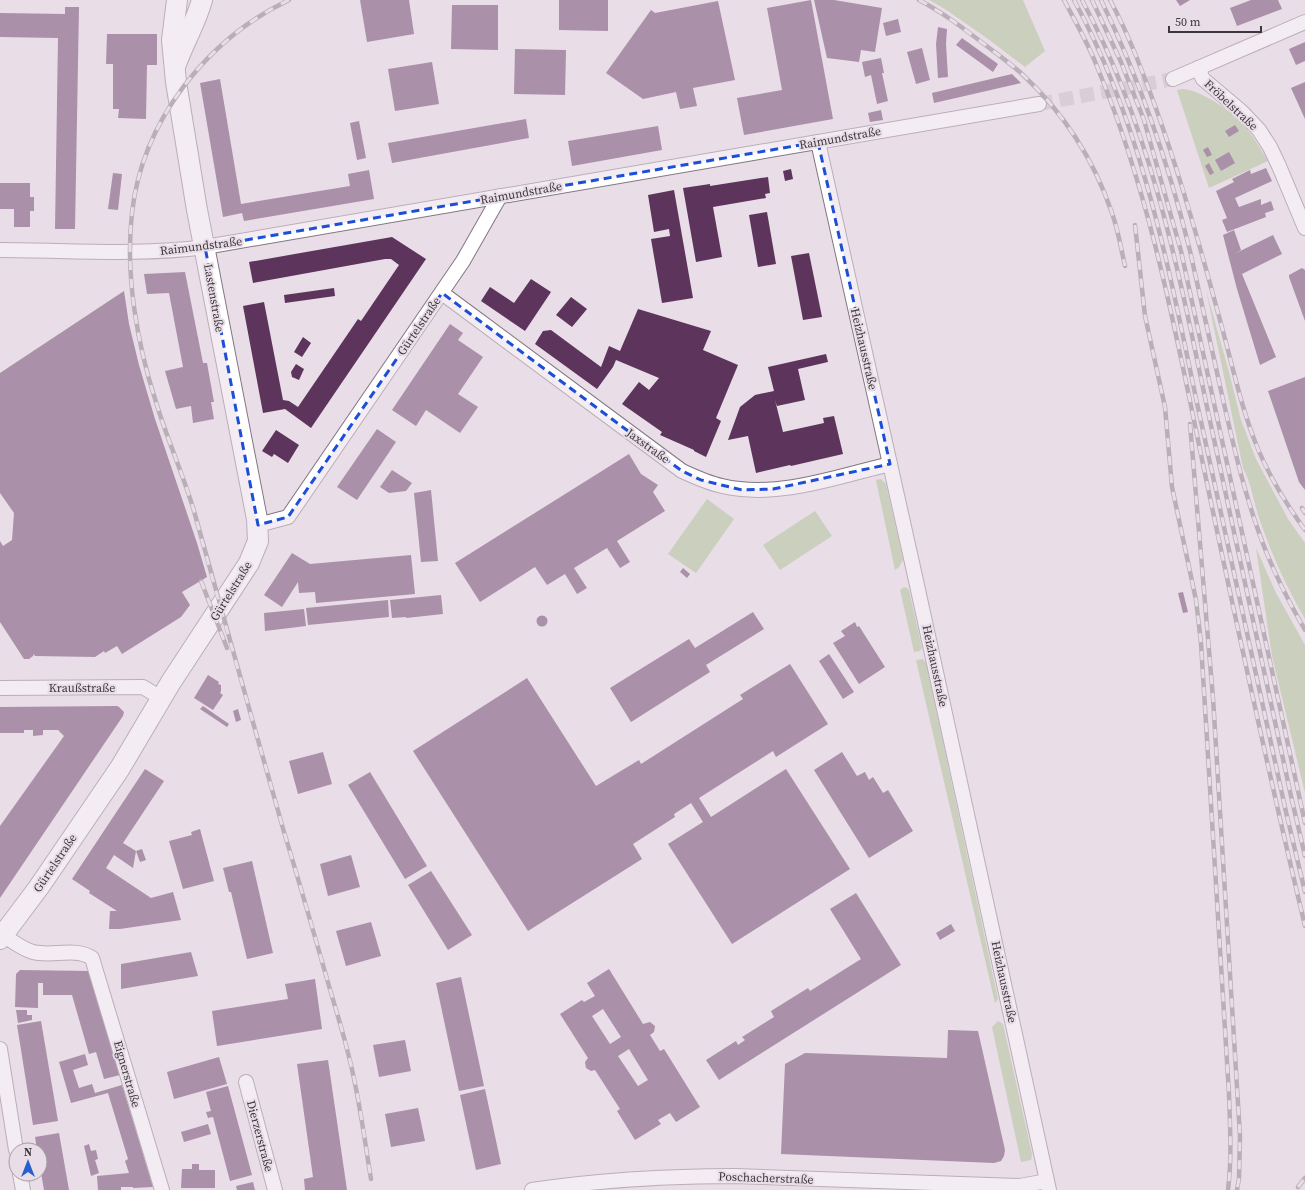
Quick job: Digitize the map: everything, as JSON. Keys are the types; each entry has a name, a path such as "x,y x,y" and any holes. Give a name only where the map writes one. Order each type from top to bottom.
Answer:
{"main road":[{"name":"Lastenstraße","path":"177,0 172,40 174,69 192,182 258,525"},
{"path":"174,69 184,43 198,15 202,0"},
{"name":"Gürtelstraße","path":"1,937 39,887 120,768 161,698 250,564 258,541 258,525"}],"street":[{"path":"1173,79 1305,22"},
{"name":"Fröbelstraße","path":"1198,68 1202,79 1241,111 1258,130 1270,147 1305,228"},
{"name":"Raimundstraße","path":"0,250 130,252 172,251 205,247 1038,104"},
{"name":"Heizhausstraße","path":"818,142 1048,1185"},
{"name":"Gürtelstraße","path":"258,525 288,517 442,293 478,237 500,196"},
{"name":"Jaxstraße","path":"442,293 676,466 701,480 742,490 773,489 802,486 890,464"},
{"name":"Kraußstraße","path":"0,688 144,687 161,698"},
{"name":"Eignerstraße","path":"1,937 35,953 83,953 92,958 162,1190"},
{"path":"0,1049 15,1142"},
{"name":"Dierzerstraße","path":"246,1082 275,1190"},
{"name":"Poschacherstraße","path":"532,1190 597,1181 701,1176 1020,1186 1048,1185"}],"highlighted area":[{"path":"818,142 890,464 773,489 742,490 701,480 682,471 442,293 288,517 258,525 205,247"}],"green space":[{"path":"929,0 1023,0 1045,51 1025,67 988,39 945,9"},
{"path":"1183,89 1205,96 1222,106 1238,119 1251,134 1268,161 1209,188 1177,90"},
{"path":"1206,290 1241,420 1256,459 1288,519 1305,543 1305,619 1280,571 1258,515 1249,481 1243,468"},
{"path":"881,479 886,484 903,560 899,567 895,570 876,480"},
{"path":"707,499 734,519 696,573 668,554"},
{"path":"815,511 832,536 780,570 763,545"},
{"path":"1256,548 1276,593 1305,645 1305,793 1272,656"},
{"path":"904,587 909,590 922,648 920,651 914,652 900,590"},
{"path":"923,659 926,663 998,999 995,1003 916,660"},
{"path":"998,1021 1003,1024 1032,1154 1031,1160 1021,1162 992,1027"}],"building":[{"path":"360,0 409,0 414,34 367,42"},
{"path":"559,0 608,0 608,31 559,30"},
{"path":"811,0 833,119 744,135 737,98 782,90 767,8"},
{"path":"814,0 834,0 882,8 875,52 861,50 859,62 827,58"},
{"path":"1176,0 1190,0 1180,6"},
{"path":"1251,0 1278,0 1282,9 1237,26 1230,8"},
{"path":"718,1 735,80 693,88 697,106 680,109 676,92 643,99 606,73 651,10 655,13"},
{"path":"452,5 498,5 498,50 451,49"},
{"path":"65,7 79,7 75,229 55,229 58,38 0,37 0,13 65,14"},
{"path":"898,19 901,32 886,36 883,23"},
{"path":"938,27 947,29 946,44 948,77 938,78 936,44"},
{"path":"107,34 157,34 157,65 147,65 146,119 118,118 119,109 113,109 113,64 106,64"},
{"path":"962,38 998,64 993,72 956,45"},
{"path":"1305,42 1305,61 1296,65 1289,49"},
{"path":"922,48 930,80 916,84 907,52"},
{"path":"515,49 566,50 565,95 514,94"},
{"path":"881,58 884,73 882,73 888,101 877,104 871,75 865,77 862,62"},
{"path":"432,62 439,104 395,111 388,69"},
{"path":"1012,74 1021,83 934,103 932,93"},
{"path":"220,79 241,204 350,186 348,174 369,170 374,199 244,221 242,213 223,217 200,83"},
{"path":"1305,82 1305,119 1291,88"},
{"path":"881,110 883,120 870,122 868,113"},
{"path":"526,119 529,138 392,163 388,143"},
{"path":"359,121 366,158 357,160 350,123"},
{"path":"1235,125 1239,131 1229,137 1225,131"},
{"path":"658,126 662,150 572,166 568,141"},
{"path":"1208,147 1212,155 1207,157 1203,150"},
{"path":"1229,152 1235,163 1221,171 1215,160"},
{"path":"1209,163 1214,173 1210,175 1205,166"},
{"path":"1266,168 1272,181 1235,198 1239,207 1261,199 1261,205 1271,201 1274,210 1265,213 1266,217 1227,232 1222,220 1227,218 1216,191 1234,182 1232,179 1250,170 1251,174"},
{"path":"791,169 793,179 785,181 783,171"},
{"path":"113,173 122,174 118,210 108,209"},
{"path":"768,177 770,193 765,194 766,198 713,207 722,257 696,262 683,188 710,184 710,186"},
{"path":"0,183 30,183 30,197 34,197 34,211 30,211 30,227 14,227 14,209 0,209"},
{"path":"674,190 693,298 662,303 651,239 670,236 669,229 654,232 648,195"},
{"path":"767,212 776,264 758,267 749,215"},
{"path":"1234,230 1241,250 1236,253 1273,235 1282,254 1242,274 1276,357 1260,365 1237,289 1223,235"},
{"path":"392,237 426,259 311,428 285,409 263,413 243,306 264,302 283,400 289,401 298,407 358,319 361,321 399,265 391,259 385,259 253,283 249,262"},
{"path":"809,253 822,317 803,320 791,256"},
{"path":"1302,268 1305,270 1305,321 1289,277 1289,275"},
{"path":"185,272 203,363 207,363 214,402 211,402 214,419 193,423 191,406 176,409 165,371 183,367 169,293 147,294 144,274"},
{"path":"531,279 551,292 525,331 481,301 490,287 514,303"},
{"path":"334,288 335,296 285,303 284,295"},
{"path":"124,291 129,324 139,365 155,419 207,577 182,592 190,605 181,617 122,654 117,646 105,653 104,651 95,657 35,656 34,654 29,659 24,659 0,622 0,541 3,546 12,540 14,513 0,493 0,373"},
{"path":"571,297 587,309 572,327 556,315"},
{"path":"638,309 711,331 703,350 738,365 716,418 721,421 706,457 660,435 662,432 622,404 639,382 649,390 659,378 616,360 613,367 597,389 535,344 543,331 551,330 601,367 609,346 620,351"},
{"path":"450,324 463,333 458,340 483,357 458,394 478,407 460,433 426,410 416,426 392,410"},
{"path":"303,337 311,343 302,357 294,352"},
{"path":"826,354 828,362 798,369 805,400 777,406 775,400 783,432 824,423 823,418 834,416 843,454 756,473 748,436 728,440 740,407 755,395 774,391 768,367"},
{"path":"296,364 304,369 299,380 292,377 291,372"},
{"path":"1305,377 1305,490 1299,482 1268,391"},
{"path":"377,429 396,442 357,500 337,487"},
{"path":"276,430 299,445 288,463 274,454 272,457 262,451"},
{"path":"629,454 641,474 658,485 653,492 665,511 617,541 630,562 620,568 607,548 574,568 587,588 577,594 565,574 547,585 535,567 480,602 455,563"},
{"path":"392,470 412,483 406,491 389,493 380,487"},
{"path":"431,490 438,561 421,562 414,493"},
{"path":"292,553 310,564 411,555 415,594 316,603 315,592 299,593 298,582 282,607 264,595"},
{"path":"683,568 690,574 687,578 680,572"},
{"path":"1183,592 1188,612 1183,613 1178,593"},
{"path":"441,595 443,614 392,618 390,600"},
{"path":"388,600 389,617 308,625 306,608"},
{"path":"304,609 306,626 265,631 264,613"},
{"path":"753,612 764,629 706,665 710,672 631,722 610,688 689,639 695,648"},
{"path":"542,615 546,617 548,621 546,625 542,627 538,625 536,621 538,617"},
{"path":"855,622 885,667 859,684 833,643 845,636 841,631"},
{"path":"829,654 854,692 843,699 819,661"},
{"path":"790,664 828,724 776,757 773,751 699,798 711,817 786,769 850,869 732,944 668,844 703,822 691,803 674,814 675,817 633,844 642,859 528,931 413,751 527,678 596,786 639,760 641,764 743,699 740,695"},
{"path":"208,675 219,682 218,684 221,685 220,693 223,695 213,710 194,698"},
{"path":"117,706 124,712 123,716 0,898 0,826 64,736 58,730 43,730 43,735 33,736 33,730 24,730 24,733 0,733 0,707"},
{"path":"203,706 229,724 227,727 200,709"},
{"path":"238,709 241,720 236,722 233,711"},
{"path":"323,752 332,784 298,794 289,761"},
{"path":"842,752 857,776 865,772 869,780 873,777 883,793 888,790 913,831 869,858 814,770"},
{"path":"145,769 164,781 123,843 136,851 133,868 114,855 106,868 151,898 173,892 181,920 120,929 109,929 110,911 117,911 89,893 90,891 72,879"},
{"path":"370,772 427,866 405,879 348,785"},
{"path":"200,829 214,881 183,889 169,841 192,835 191,832"},
{"path":"142,849 146,860 140,862 136,851"},
{"path":"351,855 360,887 328,896 320,864"},
{"path":"252,861 273,953 247,959 231,892 229,892 223,868"},
{"path":"431,871 472,935 448,950 408,885"},
{"path":"856,893 901,965 719,1080 706,1060 736,1041 738,1045 745,1040 742,1037 774,1017 771,1011 808,988 810,991 861,959 830,909"},
{"path":"371,922 381,956 346,966 336,931"},
{"path":"951,924 955,931 940,940 936,933"},
{"path":"191,952 198,976 121,989 121,964"},
{"path":"609,969 643,1024 650,1022 655,1026 654,1032 650,1035 660,1051 664,1049 700,1107 676,1122 670,1113 658,1120 661,1124 635,1140 617,1111 620,1109 595,1070 591,1071 586,1068 585,1062 588,1058 560,1014 582,1000 584,1002 595,996 587,983","holes":["603,1009 621,1037 610,1044 592,1016","629,1049 648,1080 638,1086 618,1056"]},
{"path":"20,970 90,971 120,1075 104,1079 96,1052 89,1054 72,995 43,995 43,983 38,983 38,1008 15,1007 16,974"},
{"path":"461,977 484,1086 459,1091 436,983"},
{"path":"315,979 322,1029 217,1046 212,1011 288,999 285,984"},
{"path":"16,1010 27,1010 27,1015 32,1015 32,1020 18,1023"},
{"path":"41,1021 58,1121 33,1125 17,1025"},
{"path":"948,1030 978,1031 1005,1150 1001,1161 994,1163 781,1154 785,1064 805,1053 947,1058"},
{"path":"405,1040 411,1071 379,1077 373,1045"},
{"path":"85,1054 88,1065 73,1070 79,1088 92,1084 95,1093 122,1085 153,1187 121,1187 121,1190 98,1190 97,1176 129,1173 125,1161 128,1159 108,1093 71,1103 59,1062"},
{"path":"219,1057 227,1084 174,1099 167,1072"},
{"path":"328,1060 347,1190 305,1190 304,1179 313,1177 297,1064"},
{"path":"228,1086 252,1175 230,1181 213,1117 208,1118 206,1112 211,1111 206,1092"},
{"path":"485,1089 501,1164 476,1170 460,1095"},
{"path":"418,1108 425,1141 391,1147 385,1114"},
{"path":"208,1124 211,1134 184,1142 181,1132"},
{"path":"59,1133 69,1190 44,1190 43,1182 48,1182 48,1142 36,1142 35,1137"},
{"path":"89,1144 91,1151 96,1150 98,1159 95,1160 99,1173 91,1176 84,1146"},
{"path":"192,1164 199,1164 199,1170 215,1170 215,1188 181,1188 182,1169 192,1169"},
{"path":"253,1182 255,1190 237,1190 236,1186"}],"tunnel":[{"path":"1039,104 1173,79"}],"railway":[{"path":"289,0 259,17 231,37 206,60 164,115 149,146 138,179 132,213 130,260 134,309 149,380 160,416 194,511 284,832 346,1044 358,1100 371,1179"},
{"path":"919,0 952,20 1013,66 1051,104 1076,138 1105,193 1116,226 1125,266"},
{"path":"1064,0 1094,60 1117,117 1147,216 1172,317 1253,698 1305,926"},
{"path":"1074,0 1098,48 1118,96 1150,197 1175,299 1286,812 1305,892"},
{"path":"1082,0 1106,48 1126,97 1144,147 1173,250 1305,856"},
{"path":"1092,0 1121,62 1144,120 1181,251 1305,823"},
{"path":"1101,0 1141,92 1173,187 1190,251 1242,478 1252,511 1272,567 1305,630"},
{"path":"1110,0 1123,25 1139,64 1172,155 1196,234 1241,399 1252,433 1273,481 1305,530"},
{"path":"1135,225 1145,316 1165,407 1172,487 1196,600 1201,643 1229,1094 1230,1154 1228,1190"},
{"path":"1190,424 1213,698 1240,1136 1239,1178 1237,1190"},
{"path":"1302,508 1305,513"},
{"path":"201,581 227,648"},
{"path":"1298,1187 1305,1178"}]}
